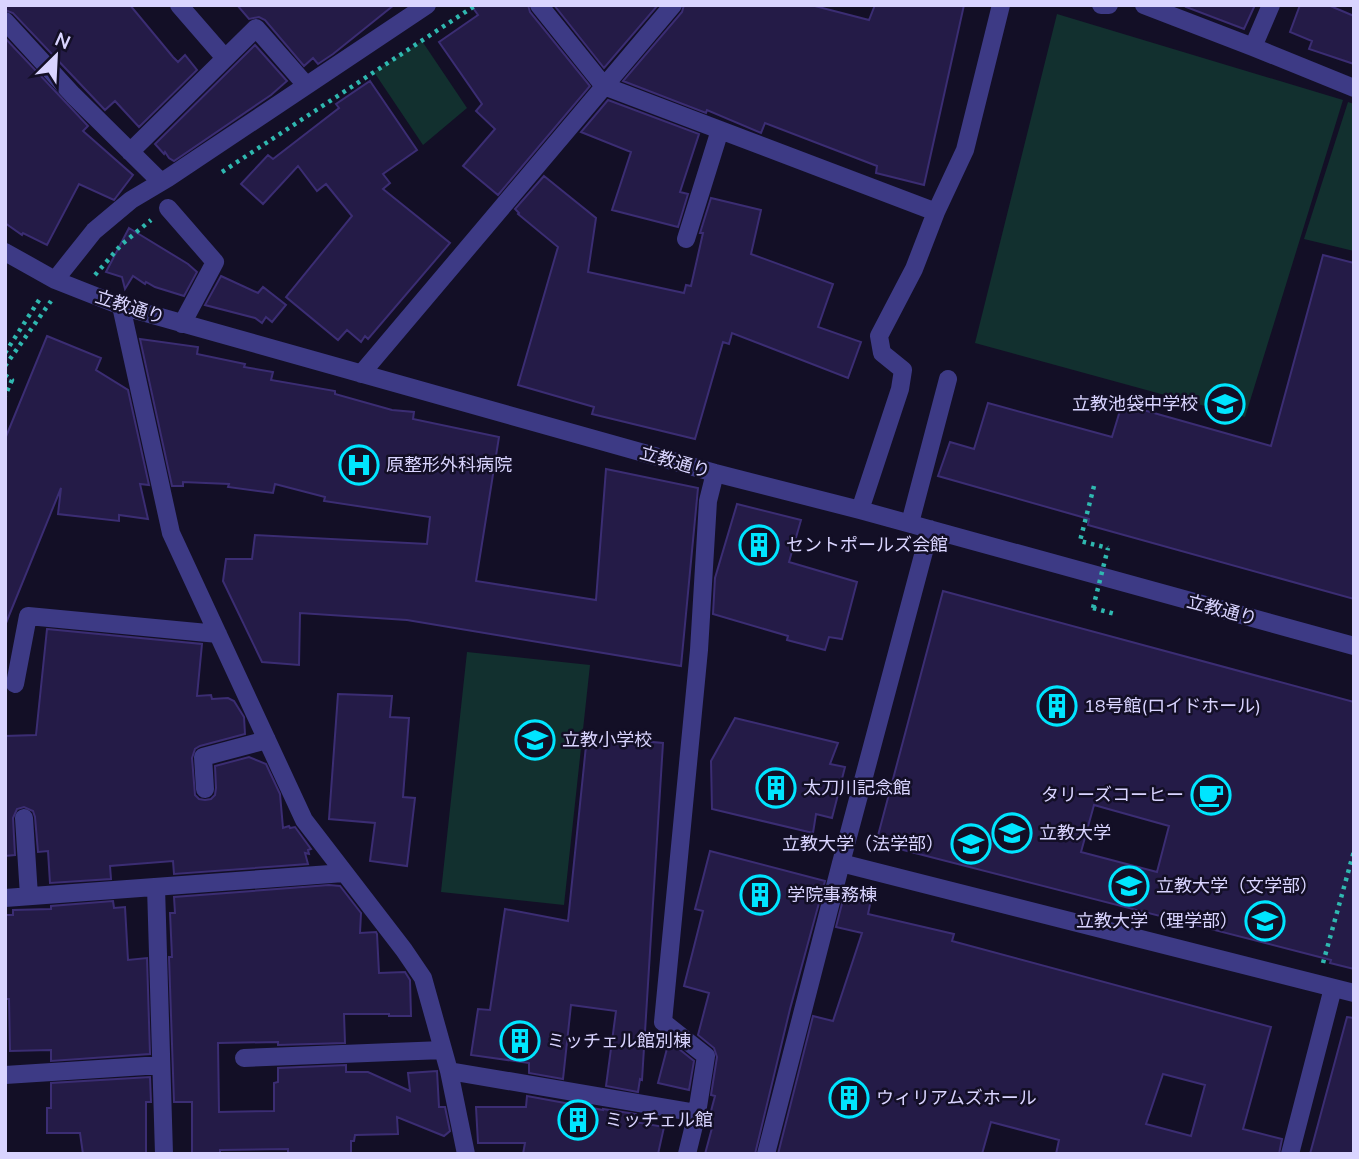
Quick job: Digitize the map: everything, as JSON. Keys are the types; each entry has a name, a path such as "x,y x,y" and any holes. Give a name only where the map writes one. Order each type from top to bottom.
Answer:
{"street":[{"path":"179,5 225,58"},
{"path":"55,280 94,231 131,201 426,5"},
{"path":"539,5 604,86 936,212"},
{"path":"361,374 673,5"},
{"path":"860,510 900,389 903,370 882,353 879,336 914,269 936,212 965,150 1001,5"},
{"path":"1144,5 1354,88"},
{"path":"1253,47 1271,5"},
{"path":"5,21 73,95 161,182"},
{"path":"130,152 256,28 306,85"},
{"path":"686,239 720,130"},
{"path":"168,208 215,262 182,324"},
{"name":"立教通り","path":"5,252 55,280 85,293 182,324 715,473 910,523 1354,646"},
{"path":"121,306 171,533 304,820 404,950 422,978 449,1071 466,1154"},
{"path":"910,523 947,379"},
{"path":"687,1154 706,1056 663,1022 699,650 708,501 715,473"},
{"path":"766,1154 930,529"},
{"path":"15,684 27,616 218,634"},
{"path":"205,789 203,757 267,740"},
{"path":"24,818 29,896"},
{"path":"841,863 1354,993"},
{"path":"5,898 344,873"},
{"path":"156,887 164,1154"},
{"path":"1290,1154 1325,986"},
{"path":"244,1058 443,1050"},
{"path":"5,1075 161,1065"},
{"path":"449,1071 697,1113"}],"path":[{"path":"217,176 476,5"},
{"path":"85,293 97,272 121,244 168,208"},
{"path":"5,353 44,292 55,280"},
{"path":"5,375 12,380 5,396"},
{"path":"1094,486 1080,541 1108,548 1093,608 1115,614"},
{"path":"1325,986 1354,850"}],"green space":[{"path":"1057,14 1343,100 1245,417 975,343"},
{"path":"422,41 467,108 423,145 374,72"},
{"path":"1348,102 1354,104 1354,251 1304,239"},
{"path":"467,652 590,665 564,905 441,892"}],"building":[{"path":"5,5 130,5 178,62 185,55 197,70 139,127 115,101 105,110 13,13 5,10"},
{"path":"237,5 394,5 333,54 318,64 313,58 304,66 265,20 259,17 249,19"},
{"path":"471,5 528,5 530,12 590,86 498,195 463,166 495,129 476,111 482,104 439,42 478,15"},
{"path":"554,5 658,5 604,68"},
{"path":"684,5 811,5 869,20 875,5 964,5 924,185 876,173 877,166 765,123 761,133 707,110 706,113 623,81 682,12"},
{"path":"1255,5 1244,29 1186,7"},
{"path":"1300,5 1328,5 1354,16 1354,64 1309,49 1312,41 1290,32"},
{"path":"5,38 88,126 83,131 133,175 114,200 79,184 47,245 23,233 22,235 5,223"},
{"path":"255,45 287,81 271,95 174,161 169,158 155,144"},
{"path":"370,81 417,150 383,174 390,183 383,189 450,243 368,339 365,336 361,342 347,330 338,340 286,297 352,216 326,184 317,191 298,166 263,204 241,184 268,155 273,159 339,108 336,104"},
{"path":"608,100 699,134 680,192 688,194 678,227 612,210 631,152 581,132"},
{"path":"544,176 596,218 588,272 684,293 686,285 691,286 703,233 700,233 711,198 761,210 751,254 833,284 818,327 861,342 848,378 732,333 729,344 723,342 695,439 592,414 594,407 518,385 558,247 515,209"},
{"path":"129,228 197,272 184,296 146,282 145,284 133,276 125,289 122,277 106,272"},
{"path":"1323,255 1354,263 1354,599 1088,525 1089,519 938,476 950,442 974,449 988,403 1112,437 1122,404 1271,446"},
{"path":"221,276 258,293 263,287 286,305 272,322 266,317 262,323 255,318 205,305"},
{"path":"47,336 101,358 96,370 128,390 149,485 140,484 148,519 119,515 119,521 58,514 61,488 6,623 5,439"},
{"path":"140,339 198,347 197,354 273,372 271,380 335,391 335,394 392,410 414,412 413,419 499,437 476,581 596,600 606,469 698,488 681,666 407,620 300,613 299,665 262,662 223,581 226,559 252,559 255,535 427,544 430,517 324,501 325,497 275,484 273,493 228,487 229,484 183,482 183,486 172,486"},
{"path":"737,504 801,520 789,562 857,582 842,639 829,637 825,650 787,640 788,636 713,614 715,578"},
{"path":"943,591 1354,702 1354,969 1330,963 1331,960 876,843","holes":["1094,805 1169,826 1157,872 1081,852"]},
{"path":"47,629 202,644 197,696 211,695 212,699 228,698 234,701 244,717 245,734 195,749 192,758 195,795 205,800 215,795 215,766 249,757 266,764 280,794 283,828 295,827 311,849 308,850 309,854 305,853 308,864 174,874 173,861 110,866 111,879 50,883 48,851 38,852 35,817 33,811 24,807 17,809 13,818 15,855 5,856 5,736 36,735"},
{"path":"338,694 392,696 390,717 409,718 403,797 415,798 407,866 370,861 375,823 329,819"},
{"name":"太刀川記念館","path":"735,718 838,743 830,764 845,767 832,818 816,814 813,833 712,809 711,761"},
{"path":"587,736 663,743 642,1080 640,1079 638,1092 606,1086 616,1011 571,1005 563,1079 529,1073 529,1063 471,1055 478,1009 490,1010 505,909 568,921"},
{"path":"710,851 825,881 790,1009 755,1154 705,1154 712,1128 707,1126 715,1096 711,1095 717,1057 714,1048 698,1035 709,993 684,986 703,911 695,909"},
{"path":"340,886 361,913 360,933 376,932 379,973 405,972 410,980 411,1016 344,1014 345,1043 218,1043 219,1112 274,1111 274,1083 278,1082 278,1068 346,1065 346,1072 368,1072 410,1091 408,1073 437,1071 439,1107 445,1107 450,1131 444,1136 397,1117 398,1134 355,1135 354,1141 351,1141 351,1154 288,1154 288,1149 220,1150 220,1154 192,1154 192,1102 174,1102 169,957 172,957 170,913 175,913 174,897"},
{"path":"846,888 872,895 868,914 954,934 952,941 1271,1027 1243,1129 1282,1139 1279,1154 1056,1154 1059,1140 991,1122 982,1154 778,1154 813,1016 833,1021 862,933 836,927","holes":["1163,1074 1205,1085 1191,1136 1146,1124"]},
{"path":"113,901 114,908 125,907 128,960 147,958 150,1054 51,1061 51,1050 10,1051 9,999 5,999 5,915 13,915 13,910 51,909 51,906"},
{"path":"1347,1017 1354,1018 1354,1154 1310,1154"},
{"path":"669,1041 694,1061 689,1090 658,1083"},
{"path":"150,1077 151,1102 146,1102 146,1154 83,1154 80,1133 47,1133 51,1083"},
{"name":"ミッチェル館","path":"527,1096 636,1114 635,1122 664,1127 658,1154 523,1154 525,1143 478,1143 476,1107 526,1107"}],"place":[{"name":"立教池袋中学校","path":"1225,404"},
{"name":"原整形外科病院","path":"359,465"},
{"name":"セントポールズ会館","path":"759,545"},
{"name":"18号館(ロイドホール)","path":"1057,706"},
{"name":"立教小学校","path":"535,740"},
{"name":"太刀川記念館","path":"776,788"},
{"name":"タリーズコーヒー","path":"1211,795"},
{"name":"立教大学","path":"1012,833"},
{"name":"立教大学（法学部）","path":"971,844"},
{"name":"立教大学（文学部）","path":"1129,886"},
{"name":"学院事務棟","path":"760,895"},
{"name":"立教大学（理学部）","path":"1265,921"},
{"name":"ミッチェル館別棟","path":"520,1041"},
{"name":"ウィリアムズホール","path":"849,1098"},
{"name":"ミッチェル館","path":"578,1120"}]}
